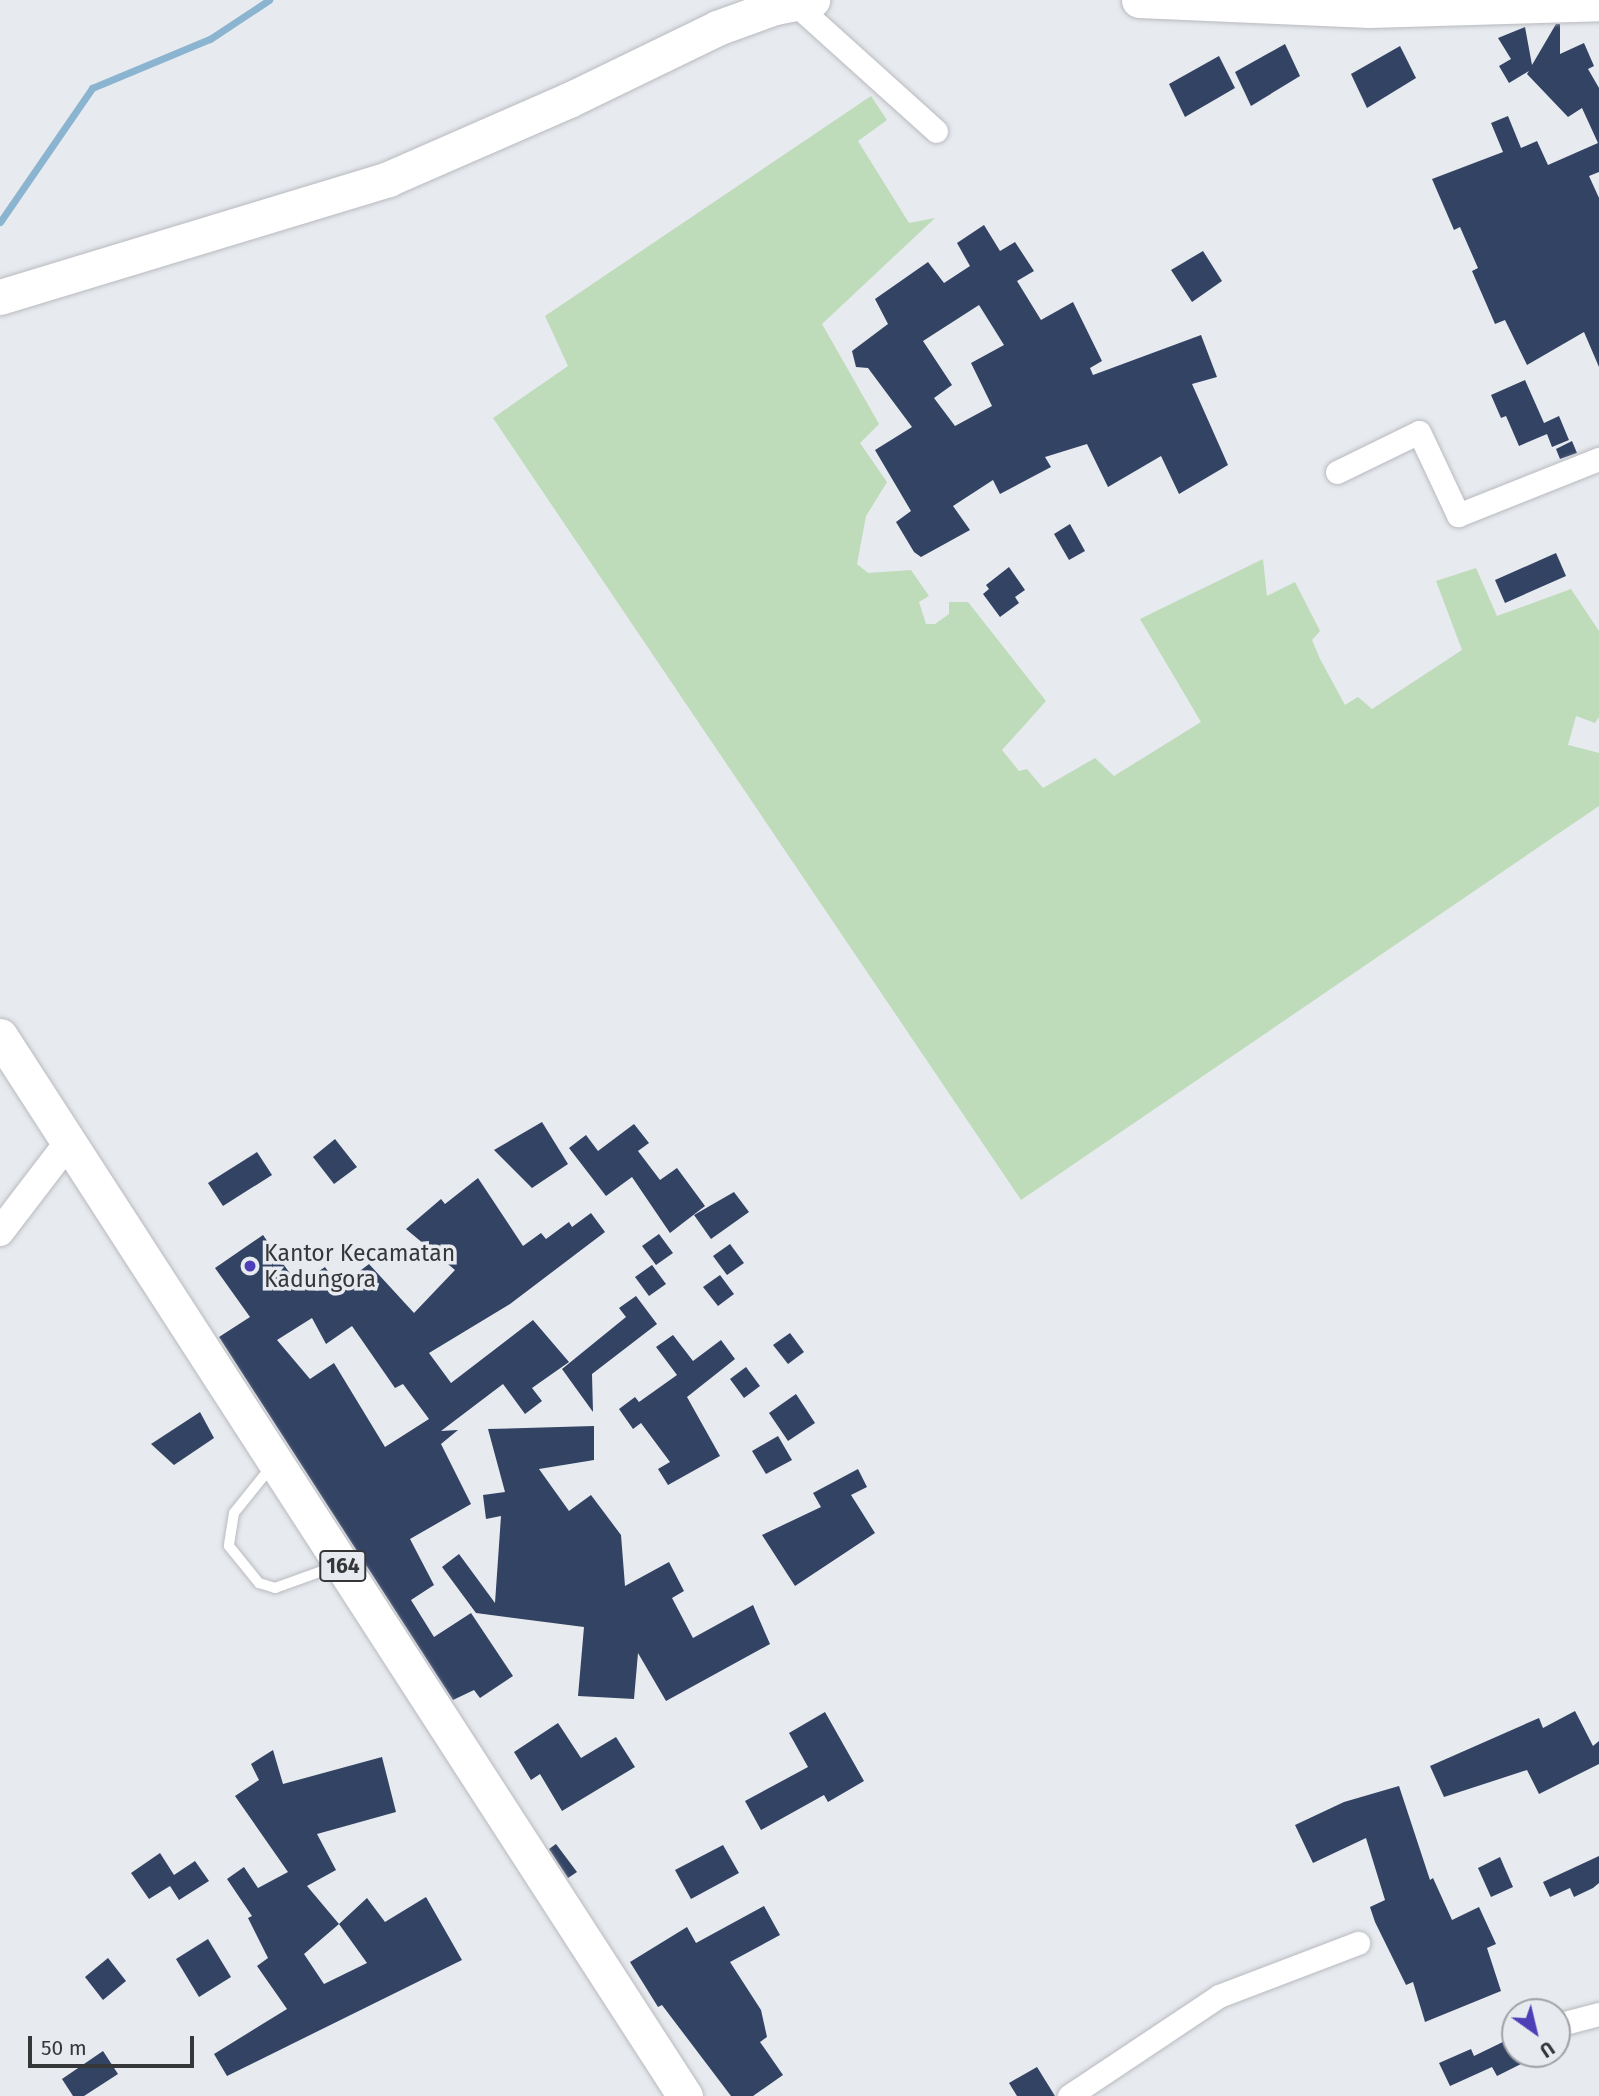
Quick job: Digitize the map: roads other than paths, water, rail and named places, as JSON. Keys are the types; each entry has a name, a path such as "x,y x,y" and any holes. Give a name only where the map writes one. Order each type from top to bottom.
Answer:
{"main road":[{"path":"1139,0 1369,10 1599,3"},
{"path":"0,297 388,179 569,100 717,28 803,2"},
{"name":"164","path":"0,1036 685,2096"}],"street":[{"path":"803,2 936,131"},
{"path":"1337,472 1419,432 1458,515 1599,459"},
{"path":"0,1232 68,1143"},
{"path":"1069,2096 1219,1996 1358,1943"},
{"path":"1571,2021 1599,2014"}],"lane":[{"path":"276,1462 234,1513 229,1546 259,1583 275,1588 341,1564"}],"waterway":[{"path":"0,222 92,88 210,39 269,0"}],"place":[{"name":"Kantor Kecamatan Kadungora","path":"250,1266"}]}
